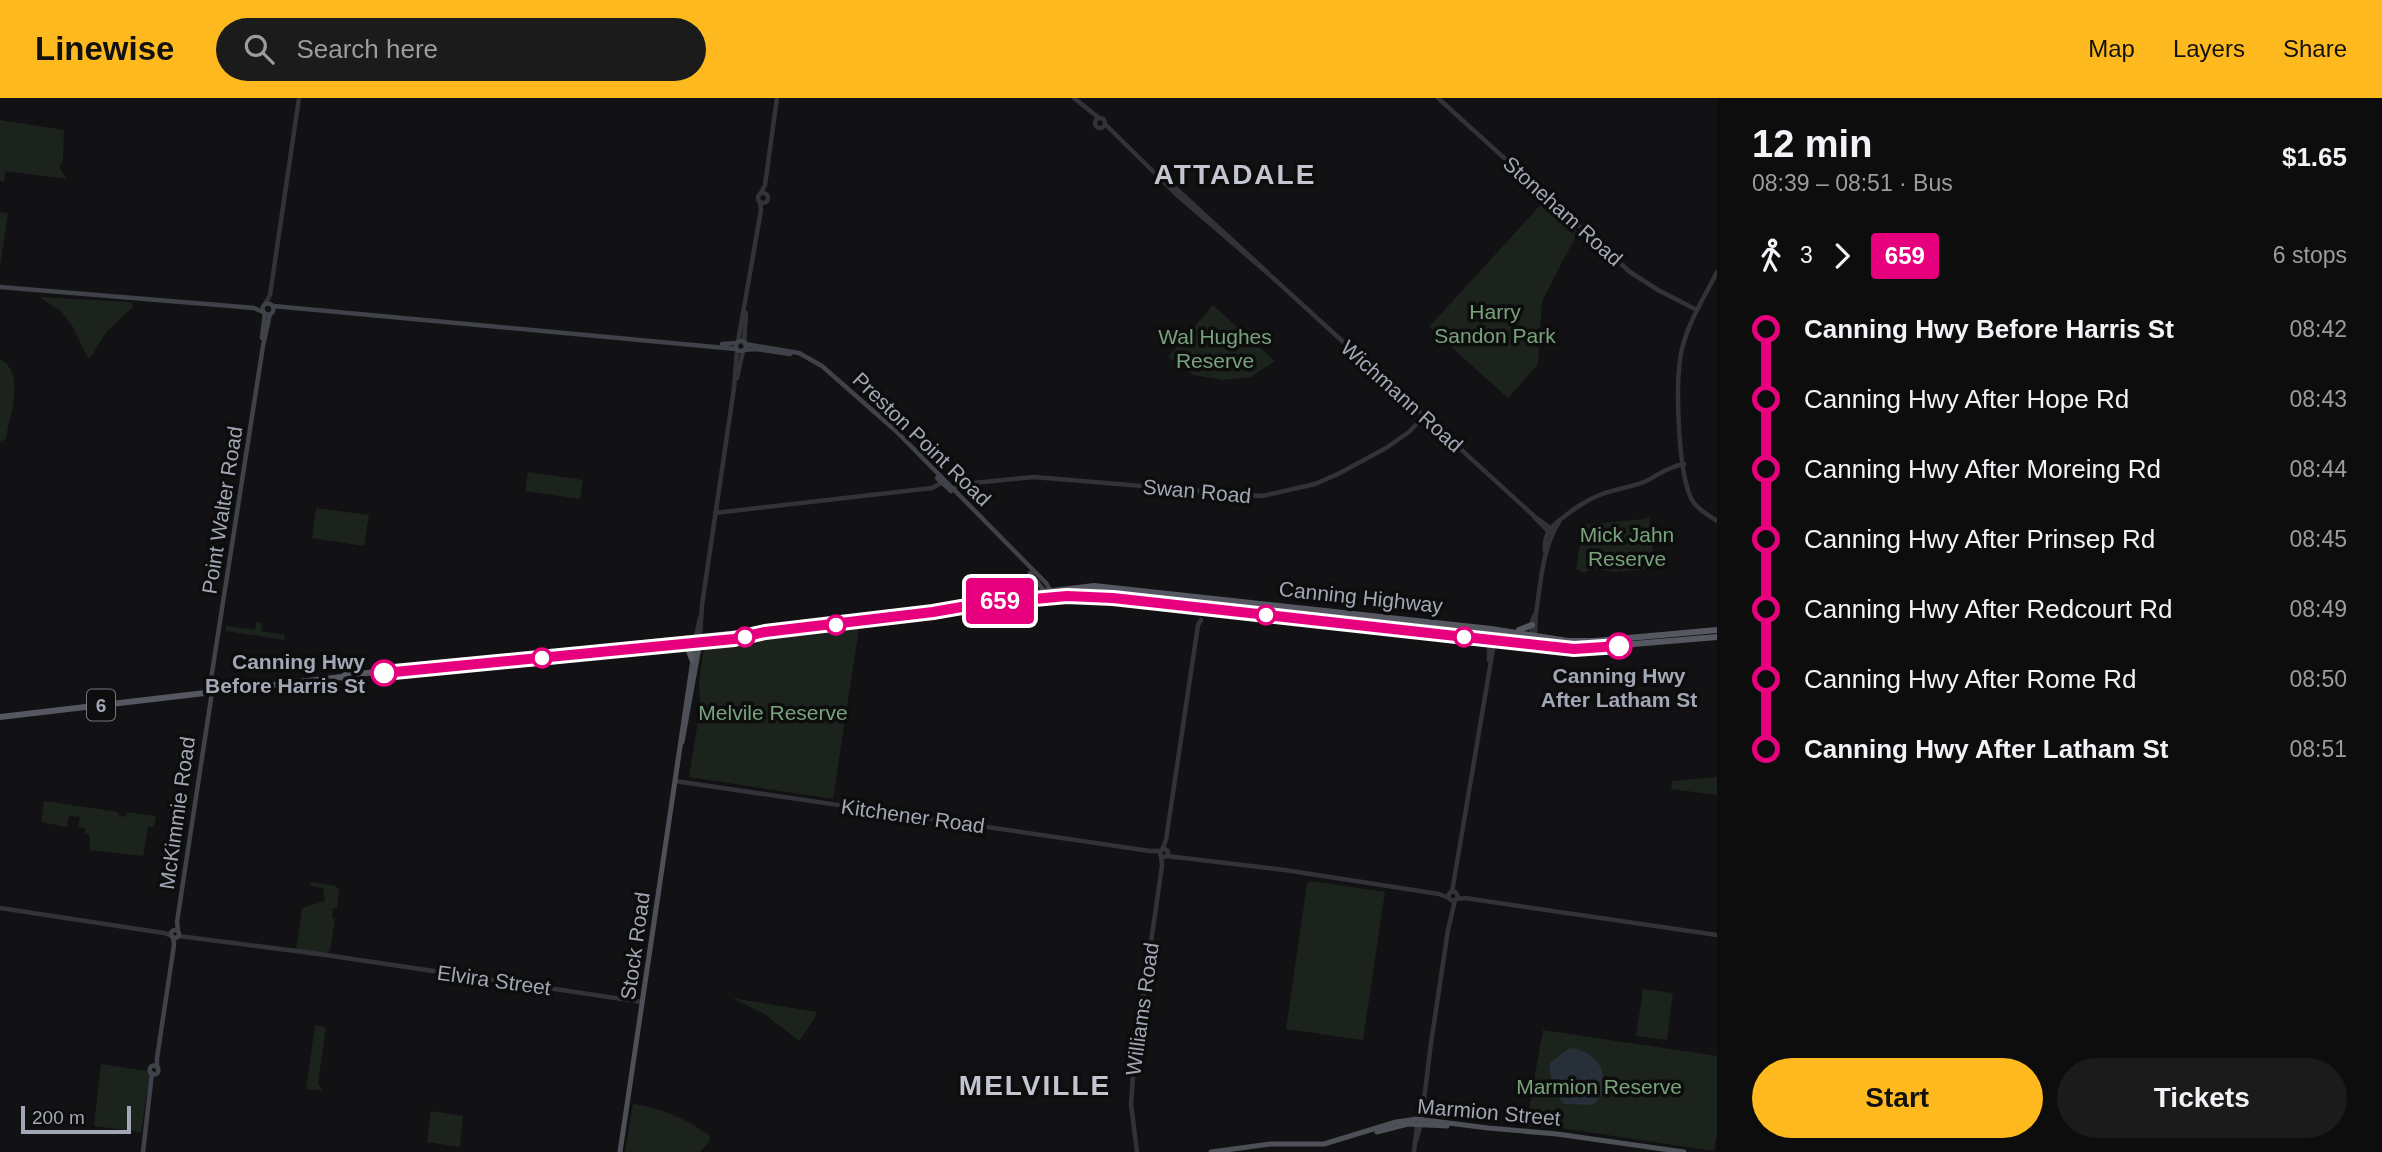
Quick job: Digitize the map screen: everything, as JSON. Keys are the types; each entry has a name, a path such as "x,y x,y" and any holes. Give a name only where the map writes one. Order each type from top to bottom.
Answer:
{"highway":[{"name":"Canning Highway","path":"498,660 933,612 1002,600 1012,601 1084,586 1478,627 1568,641 1595,642 1717,630"},
{"path":"1084,586 1085,596"},
{"name":"Canning Highway","path":"1049,594 1546,646 1593,649 1717,637"},
{"path":"1514,632 1532,625"},
{"name":"Canning Highway","path":"0,717 222,690 342,677 368,677 372,674 498,660 515,661 681,644 698,639"},
{"path":"681,644 688,648 692,659"}],"main road":[{"name":"Preston Point Road","path":"0,287 741,346 789,354 819,366 894,433 951,489 1049,594"},
{"name":"Point Walter Road","path":"207,692 213,678 268,309"},
{"name":"Stock Road","path":"620,1152 692,659 698,639"},
{"name":"Stock Road","path":"681,745 698,639"},
{"path":"213,678 216,687 222,690"},
{"name":"McKimmie Road","path":"207,692 208,709"},
{"name":"McKimmie Road","path":"143,1152 208,709 207,692"},
{"name":"Marmion Street","path":"1211,1152 1264,1144 1324,1144 1396,1122 1558,1133 1684,1152"},
{"name":"Marmion Street","path":"1229,1152 1264,1147 1326,1147 1396,1126 1419,1122 1557,1136 1665,1152"}],"street":[{"name":"Point Walter Road","path":"268,309 299,98"},
{"name":"Stock Road","path":"763,202 758,198 764,194 778,98"},
{"path":"1074,98 1097,120 1097,127 1104,126 1103,119 1097,120"},
{"name":"Stoneham Road","path":"1438,98 1630,272 1697,310"},
{"name":"Wichmann Road","path":"1104,126 1551,531"},
{"name":"Stock Road","path":"698,639 761,210 763,202 769,199 764,194"},
{"path":"1717,272 1687,332 1679,360 1678,386 1684,464 1690,495 1697,507 1717,522"},
{"name":"Swan Road","path":"951,489 963,484 1034,477 1262,496 1315,484 1338,474 1386,448 1409,432 1424,416"},
{"path":"1546,646 1534,639 1532,625 1544,547 1551,531 1559,521 1590,499 1644,482 1674,466 1684,464"},
{"path":"715,513 935,488 944,482"},
{"path":"1520,643 1535,631 1535,613"},
{"name":"Williams Road","path":"1137,1152 1130,1104 1134,1060 1198,627 1202,621"},
{"path":"1414,1152 1489,661 1494,643 1490,636 1478,627"},
{"path":"1492,640 1504,630"},
{"name":"Kitchener Road","path":"675,781 1717,935"},
{"name":"Elvira Street","path":"0,908 642,1002"}],"green space":[{"path":"0,120 64,130 63,160 59,166 66,179 6,171 4,181 0,181"},
{"name":"Harry Sandon Park","path":"1544,201 1578,232 1542,301 1538,364 1508,398 1429,327"},
{"path":"0,212 8,213 0,267"},
{"path":"39,297 131,302 133,307 106,332 88,358 73,327 62,312"},
{"name":"Wal Hughes Reserve","path":"1213,305 1275,361 1251,377 1223,380 1193,375 1168,357"},
{"path":"0,359 8,365 14,384 13,406 6,438 2,441 0,441"},
{"path":"528,472 583,480 580,499 525,491"},
{"path":"316,508 369,515 364,546 312,538"},
{"name":"Mick Jahn Reserve","path":"1649,517 1655,568 1615,572 1593,568 1583,573 1576,569 1583,525"},
{"path":"256,622 262,623 261,631 285,635 284,640 226,631 226,626 255,630"},
{"name":"Melvile Reserve","path":"859,628 833,799 689,777 700,709 699,681 704,649 707,646"},
{"path":"1717,777 1717,795 1671,789 1672,781"},
{"path":"44,801 119,812 118,815 125,817 127,812 156,816 154,827 148,827 143,856 90,850 89,834 85,833 85,828 78,827 80,817 69,816 67,827 41,822"},
{"path":"1311,881 1385,892 1363,1040 1286,1029 1307,884"},
{"path":"311,882 339,889 337,908 333,908 332,918 335,919 328,953 296,950 302,908 325,901 323,888 310,886"},
{"path":"1643,989 1673,993 1667,1040 1636,1036"},
{"path":"732,998 817,1012 799,1041 766,1015"},
{"path":"315,1025 326,1027 318,1084 323,1091 306,1089"},
{"name":"Marmion Reserve","path":"1543,1030 1717,1056 1717,1134 1714,1151 1560,1128 1526,1126"},
{"path":"101,1064 147,1071 150,1074 141,1132 94,1126"},
{"path":"633,1104 664,1111 683,1119 710,1136 709,1142 700,1152 625,1152"},
{"path":"431,1111 463,1116 460,1147 427,1142"}],"shaded area":[{"path":"1574,1048 1594,1058 1603,1075 1602,1091 1592,1105 1565,1104 1553,1085 1550,1063 1568,1049"}],"bus line":[{"name":"659","path":"384,673 496,660 505,662 734,639 763,632 933,612 1002,600 1067,596 1113,598 1574,649 1619,646"}],"place":[{"name":"Canning Hwy After Latham St","path":"1619,646"},
{"name":"Canning Hwy Before Harris St","path":"384,673"}],"district":[{"name":"ATTADALE","path":"1235,174"},
{"name":"MELVILLE","path":"1035,1085"}]}
